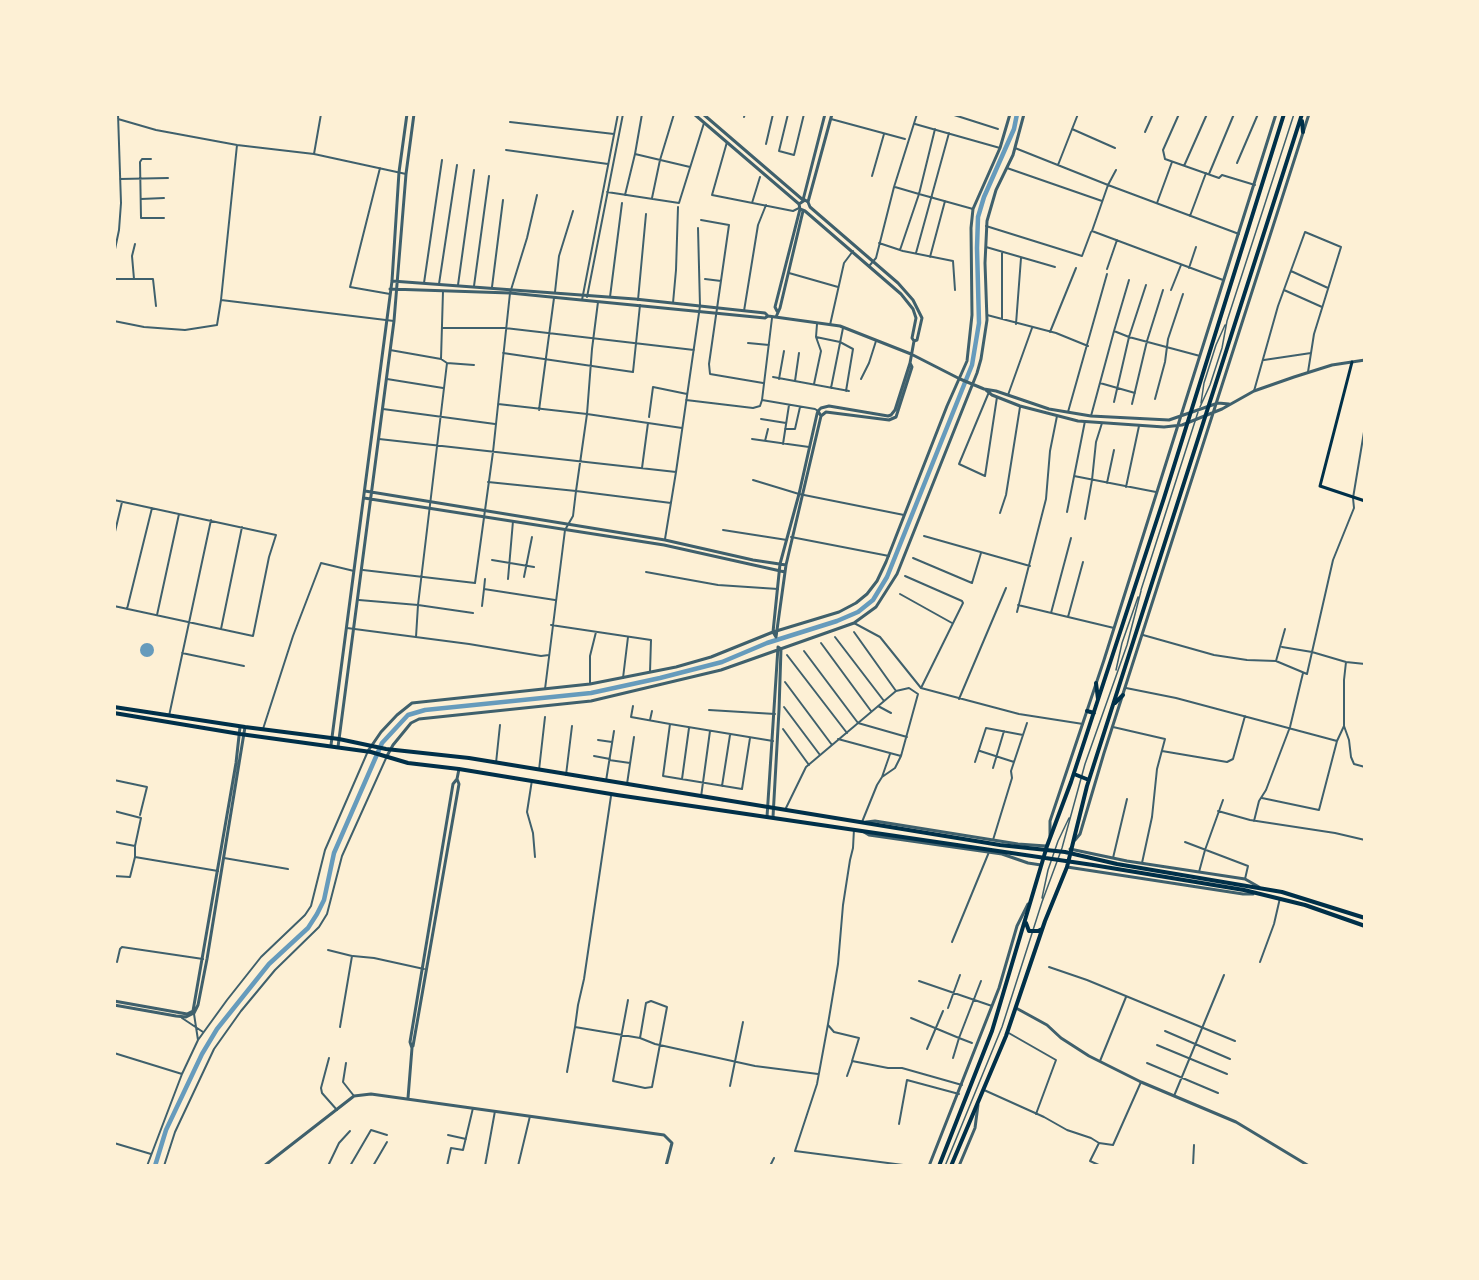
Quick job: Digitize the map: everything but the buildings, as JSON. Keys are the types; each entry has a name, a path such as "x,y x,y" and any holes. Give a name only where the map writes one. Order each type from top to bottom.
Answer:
{"main road":[{"path":"939,1166 992,1031 1047,846 1094,713 1232,286 1284,114"},
{"path":"1302,116 1303,132"},
{"path":"951,1166 1007,1032 1042,928 1067,867 1089,780 1112,706 1302,116"},
{"path":"1353,362 1320,486 1365,501"},
{"path":"1096,683 1098,700"},
{"path":"1112,706 1123,695"},
{"path":"114,707 339,739 388,749 496,763 1000,845 1049,849 1117,864 1244,885 1365,926"},
{"path":"1087,711 1094,713"},
{"path":"114,713 370,752 408,763 532,780 611,794 1244,885"},
{"path":"1074,774 1089,780"},
{"path":"1261,891 1321,903 1365,918"},
{"path":"1025,922 1027,928 1032,932 1042,928"}],"street":[{"path":"114,254 120,212 118,114"},
{"path":"314,154 321,114"},
{"path":"331,746 392,281 399,172 407,114"},
{"path":"338,747 394,321 406,174 414,114"},
{"path":"585,295 618,114"},
{"path":"584,300 623,114"},
{"path":"625,195 642,114"},
{"path":"651,199 674,114"},
{"path":"694,114 801,209 872,264"},
{"path":"703,114 803,201 808,202"},
{"path":"766,144 773,114"},
{"path":"788,114 779,151 794,155 804,114"},
{"path":"777,312 775,307 825,114"},
{"path":"801,494 818,411 829,406 891,415 895,410 922,318 918,306 906,292 810,207 808,202 832,114"},
{"path":"872,264 917,114"},
{"path":"951,114 998,129"},
{"path":"147,1166 182,1074 198,1040 261,957 305,915 311,906 325,850 370,752 371,745 397,715 412,703 590,684 711,657 776,632 839,612 856,603 877,581 947,406 968,361 972,315 971,228 974,208 1000,148 1010,114"},
{"path":"164,1166 175,1132 214,1049 241,1011 275,970 319,927 327,914 342,856 385,755 411,723 419,719 591,701 721,670 854,623 876,608 897,574 981,359 987,315 986,226 996,190 1015,148 1024,114"},
{"path":"1058,165 1078,114"},
{"path":"1145,132 1153,114"},
{"path":"1179,114 1163,150 1165,159 1219,178 1222,175 1255,185"},
{"path":"1184,166 1207,114"},
{"path":"1190,216 1234,114"},
{"path":"1237,163 1258,114"},
{"path":"1050,838 1050,822 1114,628 1276,114"},
{"path":"1072,843 1080,834 1309,114"},
{"path":"118,119 156,130 237,145 314,154 406,174"},
{"path":"831,119 905,139"},
{"path":"510,122 614,134"},
{"path":"607,192 679,203 704,123"},
{"path":"915,124 1000,148"},
{"path":"900,250 919,194 935,129"},
{"path":"1072,129 1116,148"},
{"path":"916,253 949,133"},
{"path":"872,176 884,134"},
{"path":"727,142 712,195 793,210 810,207"},
{"path":"114,321 144,327 184,330 217,325 237,145"},
{"path":"1015,148 1239,234"},
{"path":"506,150 608,164"},
{"path":"635,154 691,168"},
{"path":"151,159 141,159 141,218 164,218"},
{"path":"424,283 442,160"},
{"path":"1158,203 1172,162"},
{"path":"440,284 457,165"},
{"path":"380,168 350,287 390,294"},
{"path":"1007,168 1102,201"},
{"path":"458,285 474,170"},
{"path":"986,226 1082,256 1108,185 1116,170"},
{"path":"474,286 489,176"},
{"path":"752,203 760,177"},
{"path":"120,179 168,178"},
{"path":"894,187 974,208"},
{"path":"363,570 475,583 493,452 510,293 537,195"},
{"path":"141,199 164,198"},
{"path":"492,287 503,200"},
{"path":"930,257 945,200"},
{"path":"610,297 622,203"},
{"path":"744,311 758,225 766,205"},
{"path":"673,303 678,207"},
{"path":"392,281 511,288 673,303 716,313 765,318 772,316 780,308 801,209"},
{"path":"555,292 560,256 573,211"},
{"path":"638,300 646,214"},
{"path":"701,220 729,225 709,364 710,374 763,383"},
{"path":"665,540 699,309 698,228"},
{"path":"1092,231 1224,280"},
{"path":"1254,391 1284,290 1305,232 1341,247 1314,334 1308,372"},
{"path":"1107,269 1118,240"},
{"path":"879,243 900,250 953,261 955,290"},
{"path":"134,279 132,256 135,244"},
{"path":"986,247 1055,267"},
{"path":"1189,268 1196,247"},
{"path":"830,325 844,263 853,251"},
{"path":"1002,252 1002,320"},
{"path":"1016,324 1021,257"},
{"path":"1172,290 1181,265"},
{"path":"1050,332 1076,268"},
{"path":"1291,271 1328,288"},
{"path":"788,273 838,287"},
{"path":"1068,412 1107,274"},
{"path":"114,279 151,279 155,281 156,306"},
{"path":"705,279 721,281"},
{"path":"1091,416 1129,280"},
{"path":"1114,402 1129,337 1146,285"},
{"path":"390,289 510,293 598,302 699,309 717,308 765,313 843,327 911,354 984,389 1049,409 1091,416 1169,420 1218,403 1229,404"},
{"path":"1132,404 1162,290"},
{"path":"1284,290 1322,307"},
{"path":"441,358 443,291"},
{"path":"1155,399 1168,339 1183,294"},
{"path":"539,410 548,359 554,298"},
{"path":"221,300 394,321"},
{"path":"545,689 551,625 565,530 573,516 581,462 598,302"},
{"path":"502,352 633,372 640,305"},
{"path":"987,315 1050,332 1088,346"},
{"path":"686,400 753,408 760,406 772,316"},
{"path":"814,384 821,351 816,337 817,324"},
{"path":"831,388 843,327"},
{"path":"443,328 505,328 694,351"},
{"path":"1008,395 1032,328"},
{"path":"1114,331 1200,356"},
{"path":"773,377 848,391 853,352 851,347 816,337"},
{"path":"861,380 876,341"},
{"path":"748,344 769,345"},
{"path":"390,350 441,358 447,363 474,365"},
{"path":"779,378 784,351"},
{"path":"795,381 799,353"},
{"path":"1263,360 1311,353"},
{"path":"984,389 1020,406 1058,416 1102,423 1155,427 1178,426 1215,411 1254,391 1332,365 1365,360"},
{"path":"416,637 447,363"},
{"path":"770,818 778,648 776,632 779,571 821,416 826,412 894,419 898,414 912,367 910,363"},
{"path":"387,379 443,388"},
{"path":"1100,383 1135,393"},
{"path":"649,417 653,387 687,394"},
{"path":"989,393 959,464 985,476 997,397"},
{"path":"762,400 818,411 821,416"},
{"path":"498,404 682,428"},
{"path":"783,444 789,405"},
{"path":"1000,513 1006,495 1020,406"},
{"path":"785,429 794,430 800,407"},
{"path":"383,409 495,424"},
{"path":"1017,612 1046,499 1050,451 1058,416"},
{"path":"761,419 786,423"},
{"path":"1067,512 1085,421"},
{"path":"641,469 648,423"},
{"path":"1085,519 1096,442 1102,423"},
{"path":"1126,487 1139,426"},
{"path":"1143,634 1214,655 1276,661 1307,674 1333,560 1354,508 1353,498 1365,426"},
{"path":"765,441 768,429"},
{"path":"379,439 676,472"},
{"path":"752,439 810,447"},
{"path":"1107,483 1114,450"},
{"path":"1074,476 1156,492"},
{"path":"753,480 801,494 904,515"},
{"path":"488,482 672,503"},
{"path":"364,491 665,540 786,565"},
{"path":"364,498 664,545 785,572"},
{"path":"114,500 276,535 269,557 253,636 114,606"},
{"path":"114,536 122,502"},
{"path":"127,609 152,508"},
{"path":"157,615 179,514"},
{"path":"168,716 211,520"},
{"path":"508,579 513,521"},
{"path":"221,629 242,527"},
{"path":"723,530 789,538 888,556"},
{"path":"924,536 1030,566"},
{"path":"524,577 532,537"},
{"path":"776,632 789,538"},
{"path":"1051,613 1071,538"},
{"path":"913,558 972,583 981,553"},
{"path":"492,560 534,567"},
{"path":"1068,617 1083,562"},
{"path":"263,729 292,636 321,563 354,571"},
{"path":"646,572 718,585 778,590"},
{"path":"905,576 962,601 921,688"},
{"path":"482,606 485,579"},
{"path":"959,699 1006,588"},
{"path":"484,589 555,600"},
{"path":"900,594 952,623"},
{"path":"358,600 473,613"},
{"path":"1018,605 1114,628"},
{"path":"854,623 880,637 921,688 1030,716 1083,724"},
{"path":"551,625 651,640 650,672"},
{"path":"346,628 541,656 549,655"},
{"path":"1276,661 1282,647 1285,629"},
{"path":"590,684 590,656 596,632"},
{"path":"854,632 896,691"},
{"path":"623,678 628,637"},
{"path":"836,637 884,701"},
{"path":"821,644 872,711"},
{"path":"1282,647 1312,652 1346,662 1365,664"},
{"path":"771,808 778,648"},
{"path":"804,651 858,723 907,737"},
{"path":"182,653 244,666"},
{"path":"787,655 846,733"},
{"path":"1346,662 1344,726 1354,764 1365,766"},
{"path":"1254,821 1290,727 1303,672"},
{"path":"785,682 832,745"},
{"path":"785,810 809,765 896,691 909,688 918,694 907,737 895,768 882,777"},
{"path":"1126,688 1176,698 1337,741"},
{"path":"633,706 631,717 773,741"},
{"path":"878,706 891,713"},
{"path":"784,707 820,755"},
{"path":"709,710 775,714"},
{"path":"650,720 652,711"},
{"path":"1162,751 1227,762 1233,759 1245,716"},
{"path":"539,770 544,717"},
{"path":"993,840 1012,778 1011,771 1028,723"},
{"path":"670,724 663,776 742,789 750,738"},
{"path":"496,763 500,725"},
{"path":"566,774 572,726"},
{"path":"1113,726 1165,739 1142,863"},
{"path":"1262,798 1319,810 1337,741 1344,726"},
{"path":"114,1003 181,1015 193,1012 198,1005 224,858 243,727"},
{"path":"682,779 689,727"},
{"path":"975,762 986,728 1023,735"},
{"path":"783,729 809,765"},
{"path":"701,796 710,730"},
{"path":"606,781 614,731"},
{"path":"993,768 1004,731"},
{"path":"198,1040 193,1012 242,734"},
{"path":"722,786 730,734"},
{"path":"627,785 634,737"},
{"path":"598,740 612,742"},
{"path":"838,740 901,756"},
{"path":"978,751 1014,762"},
{"path":"861,823 890,753"},
{"path":"594,756 630,763"},
{"path":"408,1098 412,1048 415,1043 424,969 459,784 457,779 459,769"},
{"path":"114,780 147,787 130,877 114,876"},
{"path":"532,780 527,812 534,833 535,857"},
{"path":"567,1072 578,1005 585,979 611,794"},
{"path":"1113,858 1127,799"},
{"path":"1199,872 1204,849 1223,800"},
{"path":"114,811 140,816"},
{"path":"1218,811 1254,821 1335,833 1365,840"},
{"path":"861,823 875,821 993,840 1047,846"},
{"path":"854,829 843,905 838,964 828,1024 818,1074 795,1151 912,1166"},
{"path":"860,830 869,835 990,852 1041,865"},
{"path":"114,842 135,846"},
{"path":"1070,849 1199,872 1244,885 1248,866 1185,842"},
{"path":"952,942 990,852"},
{"path":"135,857 218,871"},
{"path":"224,858 288,868"},
{"path":"1067,867 1243,894 1261,891"},
{"path":"929,1166 992,1006 1017,926 1032,898"},
{"path":"1260,962 1277,916 1280,898"},
{"path":"117,962 122,947 203,959"},
{"path":"328,950 424,969"},
{"path":"340,1026 352,956"},
{"path":"1049,967 1087,980 1235,1041"},
{"path":"948,1008 960,975"},
{"path":"1174,1096 1224,975"},
{"path":"919,981 992,1006"},
{"path":"953,1058 981,981"},
{"path":"1100,1061 1126,997"},
{"path":"628,1000 613,1081 645,1088 652,1087 668,1007 651,1001 646,1003 640,1038"},
{"path":"1016,1008 1047,1025 1061,1038 1100,1061 1141,1083 1236,1122 1309,1166"},
{"path":"927,1049 943,1011"},
{"path":"181,1015 204,1032"},
{"path":"911,1018 972,1043"},
{"path":"730,1086 743,1022"},
{"path":"828,1024 834,1032 859,1038 847,1076"},
{"path":"575,1027 640,1038 660,1045 734,1062 818,1074"},
{"path":"1165,1031 1230,1059"},
{"path":"1007,1032 1056,1060 1035,1114"},
{"path":"1156,1045 1227,1074"},
{"path":"114,1053 182,1074"},
{"path":"330,1058 321,1088 322,1093 337,1110"},
{"path":"852,1061 888,1068 902,1068 962,1085"},
{"path":"346,1063 342,1082 354,1096"},
{"path":"1147,1063 1218,1093"},
{"path":"899,1125 907,1080 959,1094"},
{"path":"984,1090 1066,1130 1099,1143 1113,1145 1141,1083"},
{"path":"266,1166 354,1096 371,1094 664,1135 672,1143 666,1166"},
{"path":"955,1103 963,1106"},
{"path":"960,1166 975,1128 978,1104"},
{"path":"447,1166 451,1148 463,1150 473,1108"},
{"path":"485,1166 495,1111"},
{"path":"518,1166 530,1116"},
{"path":"350,1166 371,1130 387,1135"},
{"path":"328,1166 339,1143 351,1131"},
{"path":"448,1136 466,1138"},
{"path":"373,1166 387,1142"},
{"path":"114,1143 151,1154"},
{"path":"1099,1143 1090,1161 1101,1166"},
{"path":"1193,1166 1194,1145"},
{"path":"770,1166 774,1158"}],"lane":[{"path":"1115,675 1122,643 1196,419 1216,345 1227,321 1294,114"},
{"path":"1199,409 1210,385 1222,348 1227,321"},
{"path":"945,1166 1002,1027 1042,902 1054,872 1081,777 1129,637 1141,591"},
{"path":"1042,902 1048,870 1058,840 1070,815"}],"water":[{"path":"144,643 150,643 154,650 150,657 144,657 140,653 140,647"}],"waterway":[{"path":"155,1166 166,1130 202,1054 217,1029 269,964 308,928 317,914 324,900 334,853 382,743 408,715 425,710 591,693 660,678 722,662 767,643 837,621 858,612 873,600 887,577 972,365 979,323 978,217 984,197 1014,129 1017,114"}]}
